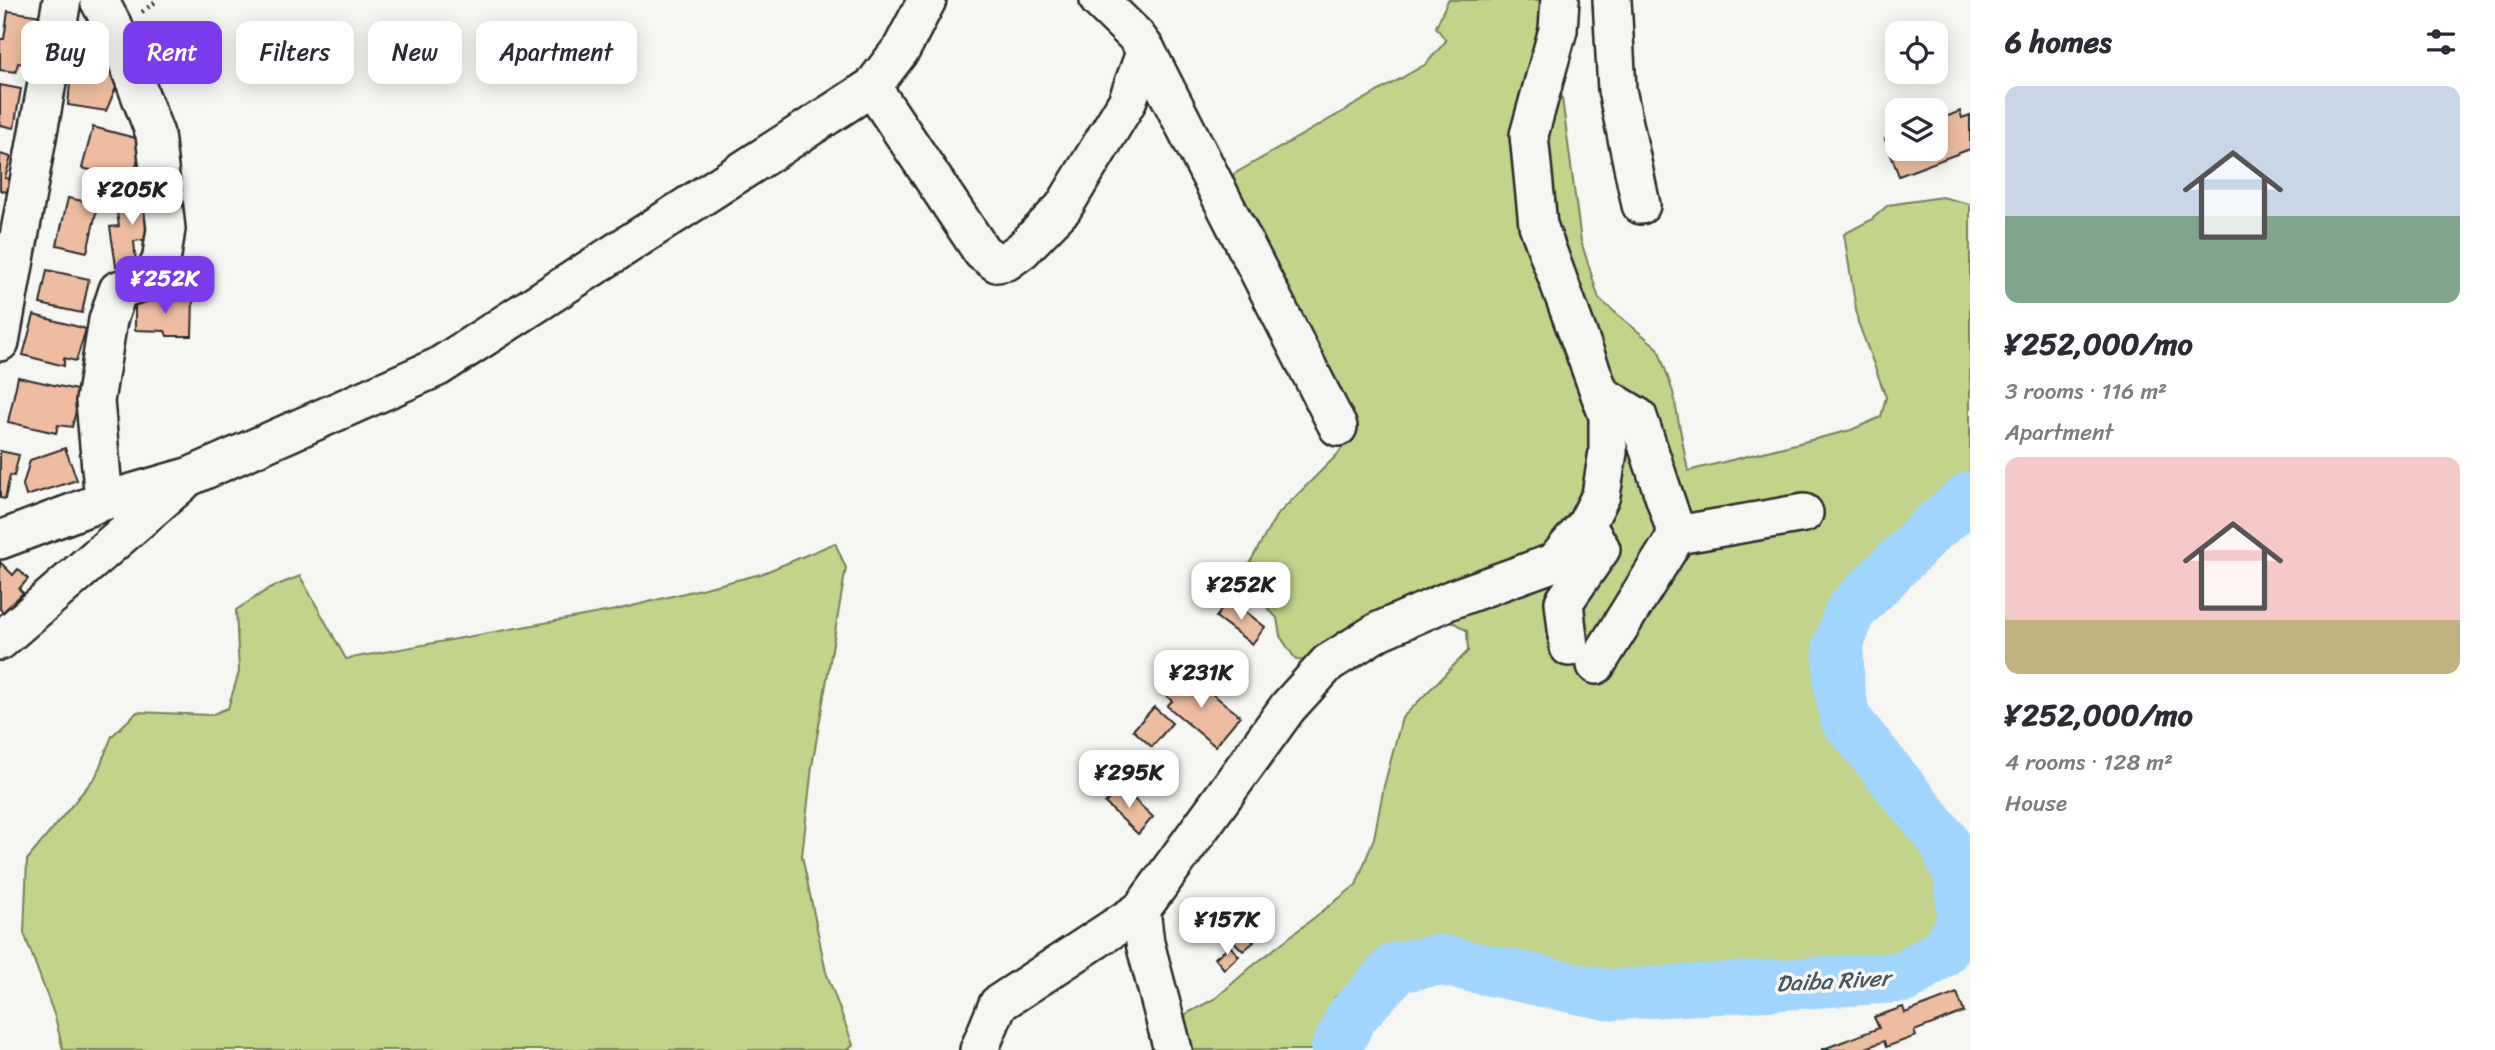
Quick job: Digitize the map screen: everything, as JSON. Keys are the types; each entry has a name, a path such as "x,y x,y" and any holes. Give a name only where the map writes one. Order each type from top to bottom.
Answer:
{"street":[{"path":"0,342 62,0"},
{"path":"99,0 116,32 155,134 166,229 160,262 149,280 118,290 108,320 95,401 104,501"},
{"path":"0,540 104,501 191,476 438,367 872,87 902,48 927,0"},
{"path":"1099,0 1135,35 1146,50 1338,427"},
{"path":"979,1050 998,1004 1141,910 1288,707 1328,663 1379,631 1450,600 1555,562 1586,525 1601,495 1608,452 1608,416 1538,225 1529,135 1558,30 1559,0"},
{"path":"1612,0 1617,90 1641,205"},
{"path":"872,87 982,252 998,262 1007,261 1023,250 1063,208 1127,102 1146,50"},
{"path":"1600,394 1639,417 1677,535"},
{"path":"0,640 191,476"},
{"path":"1586,525 1601,549 1564,602 1582,656 1677,535 1804,513"},
{"path":"1141,910 1145,943 1173,1050"}],"green space":[{"path":"1448,0 1549,0 1581,241 1599,299 1658,348 1673,392 1688,471 1851,430 1881,417 1886,397 1858,322 1844,234 1871,220 1888,205 1942,197 1970,204 1970,481 1861,588 1826,645 1832,712 1865,746 1932,840 1950,901 1936,932 1899,966 1681,977 1567,970 1416,949 1335,997 1317,1050 1178,1050 1186,1014 1216,998 1356,885 1374,838 1402,718 1468,651 1467,631 1448,619 1353,664 1296,660 1280,636 1277,618 1258,598 1245,571 1276,516 1337,455 1355,429 1228,190 1234,174 1426,64 1446,41 1436,27"},
{"path":"835,543 846,568 812,766 802,856 826,972 853,1045 848,1050 63,1050 55,1017 24,933 27,860 96,776 112,736 137,712 211,715 228,708 239,672 236,610 270,588 300,576 346,659 616,610 761,574"}],"building":[{"path":"8,11 42,16 41,21 21,21 21,63 18,63 16,72 0,70 0,39 4,39"},
{"path":"109,64 119,81 106,111 68,105 70,84 109,84"},
{"path":"0,85 21,89 14,128 0,125"},
{"path":"1960,111 1962,118 1970,115 1970,149 1948,157 1948,116"},
{"path":"93,127 143,140 132,181 82,168"},
{"path":"0,154 11,157 5,178 13,180 9,193 0,190"},
{"path":"1893,161 1938,161 1899,176"},
{"path":"151,195 158,238 134,241 136,263 116,266 110,227 119,226 115,200"},
{"path":"68,198 98,204 87,252 57,245"},
{"path":"47,270 89,279 82,313 40,304"},
{"path":"135,299 193,299 192,336 167,336 165,331 135,330"},
{"path":"34,315 86,329 76,361 64,358 64,366 23,355"},
{"path":"18,377 81,391 72,427 58,425 56,433 8,422"},
{"path":"65,448 77,480 26,496 23,485 30,460"},
{"path":"0,451 19,455 14,476 10,475 5,499 0,498"},
{"path":"0,562 13,575 18,569 28,579 19,589 23,593 3,612 0,609"},
{"path":"1230,599 1265,627 1252,644 1216,617"},
{"path":"1191,677 1240,716 1215,746 1167,706 1172,701 1161,691 1169,681 1180,690"},
{"path":"1154,707 1172,723 1152,747 1133,730"},
{"path":"1121,787 1153,817 1138,834 1105,803"},
{"path":"1237,915 1242,921 1238,925 1254,942 1243,951 1222,929"},
{"path":"1230,946 1239,956 1224,969 1215,958"},
{"path":"1957,993 1964,1012 1914,1031 1916,1036 1886,1047 1884,1041 1861,1050 1821,1050 1879,1028 1874,1017 1903,1007 1905,1013"}],"waterway":[{"name":"Daiba River","path":"1336,1050 1351,1017 1397,967 1439,960 1609,995 1905,977 1942,952 1963,923 1959,876 1943,840 1845,718 1839,686 1838,646 1850,611 1930,530 1970,497"}]}
